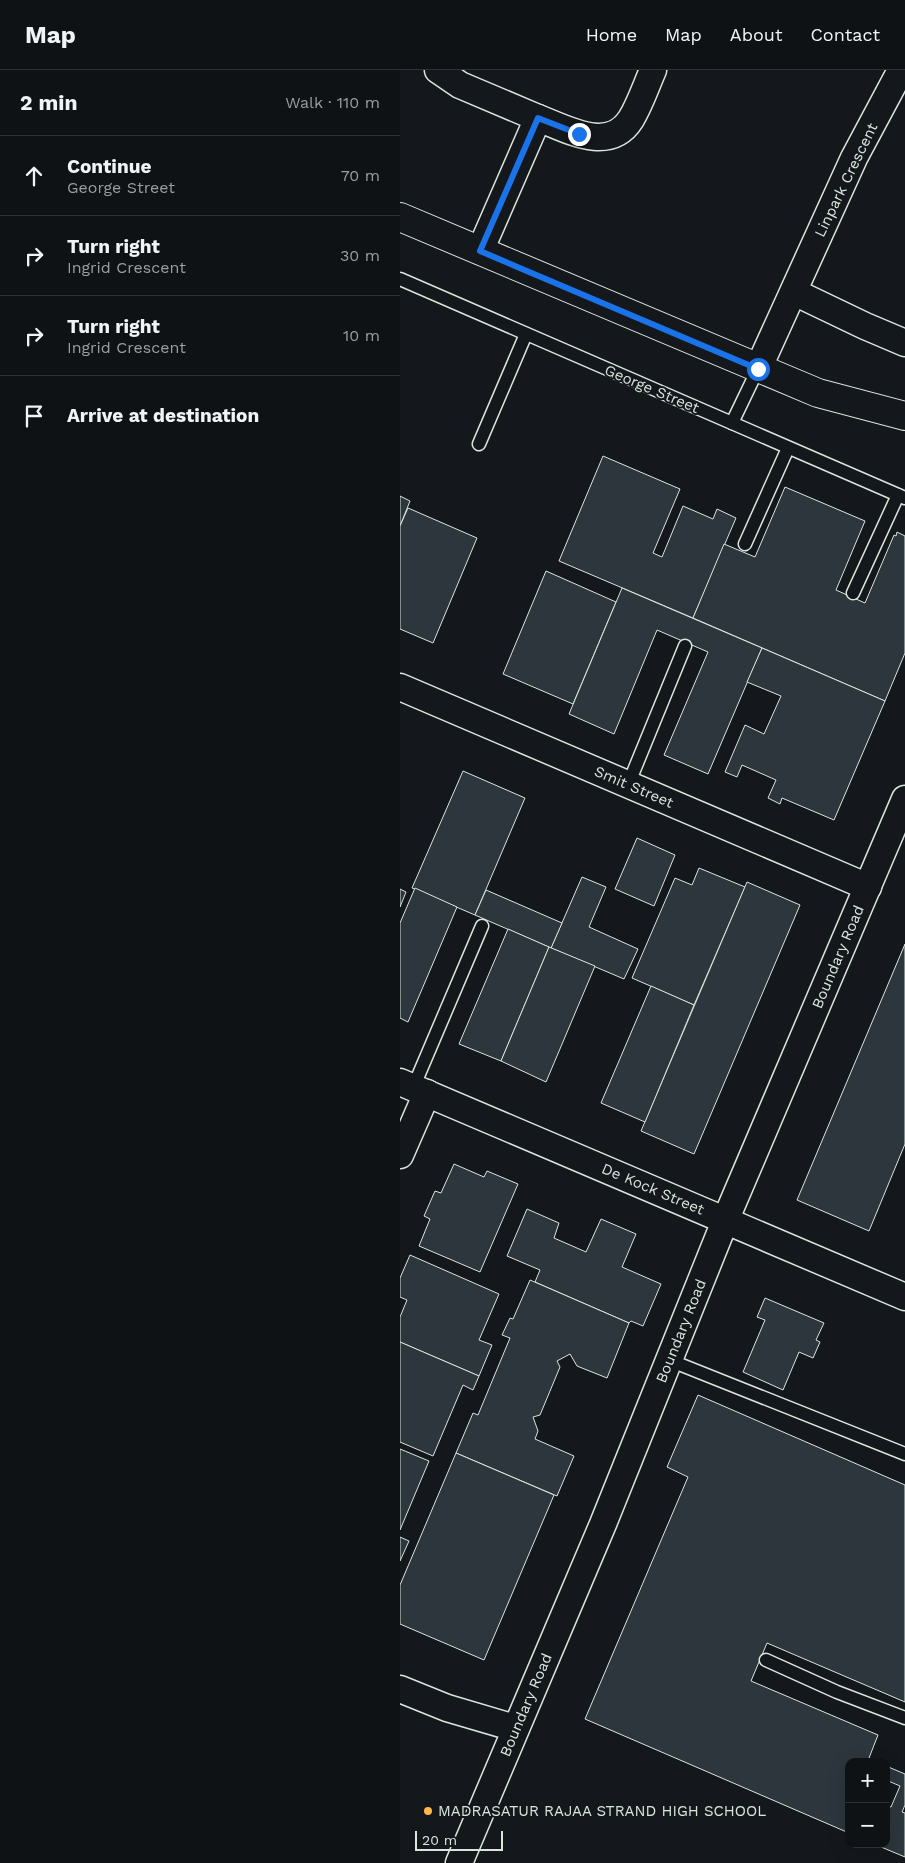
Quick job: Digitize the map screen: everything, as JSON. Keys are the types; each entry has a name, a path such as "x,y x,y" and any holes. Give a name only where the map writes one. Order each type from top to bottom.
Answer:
{"street":[{"path":"438,70 460,85 579,134 596,138 610,137 622,130 631,119 653,70"},
{"name":"Linpark Crescent","path":"758,369 854,158 901,70"},
{"path":"480,251 538,118"},
{"path":"400,217 818,393 905,416"},
{"path":"794,292 905,343"},
{"name":"Smit Street","path":"400,687 868,887"},
{"name":"Boundary Road","path":"458,1863 603,1524 725,1221 905,799"},
{"path":"400,1156 413,1087"},
{"name":"De Kock Street","path":"413,1087 905,1297"},
{"path":"400,1689 447,1708 515,1728"}],"lane":[{"name":"George Street","path":"400,279 902,497"},
{"path":"479,444 526,334"},
{"path":"732,423 758,369"},
{"path":"745,544 788,448"},
{"path":"852,593 902,497"},
{"path":"628,785 685,646"},
{"path":"413,1087 482,926"},
{"path":"669,1360 905,1454"},
{"path":"766,1660 837,1692 905,1718"}],"building":[{"path":"603,456 680,489 653,553 662,557 683,506 713,519 717,509 736,518 693,618 559,561"},
{"path":"785,487 865,521 836,590 865,603 894,535 896,536 897,532 905,536 905,653 885,701 693,618 724,544 755,557"},
{"path":"400,496 410,501 400,526"},
{"path":"408,508 477,538 433,643 400,629 400,526"},
{"path":"546,571 616,602 573,704 503,674"},
{"path":"622,588 762,648 708,774 664,755 708,652 657,630 614,734 569,714"},
{"path":"762,648 885,701 834,820 782,798 780,804 768,798 776,780 742,765 737,777 725,772 745,725 764,734 781,696 747,682"},
{"path":"463,771 525,798 475,915 412,888"},
{"path":"637,838 675,855 654,906 615,889"},
{"path":"699,868 745,887 694,1005 632,978 675,878 692,885"},
{"path":"582,877 606,887 589,927 638,949 624,979 551,948"},
{"path":"747,882 800,905 694,1154 641,1131"},
{"path":"415,888 457,907 408,1022 400,1018 400,923"},
{"path":"400,889 406,892 400,907"},
{"path":"486,890 562,923 551,948 475,915"},
{"path":"508,929 549,947 501,1061 459,1044"},
{"path":"905,944 905,1144 869,1231 797,1200"},
{"path":"549,947 595,966 546,1082 501,1061"},
{"path":"651,986 694,1005 645,1122 601,1103"},
{"path":"454,1164 484,1177 487,1171 518,1184 480,1272 419,1246 430,1219 424,1216 435,1191 441,1193"},
{"path":"527,1209 559,1223 554,1238 586,1252 601,1219 636,1234 622,1267 661,1284 643,1326 631,1321 629,1323 535,1282 540,1270 507,1256"},
{"path":"410,1255 499,1294 479,1340 492,1345 479,1376 400,1342 400,1317 407,1300 400,1297 400,1278"},
{"path":"530,1280 629,1323 607,1378 577,1366 570,1354 557,1361 560,1367 540,1415 533,1417 538,1431 535,1439 574,1456 557,1496 456,1453 473,1413 478,1415 510,1338 502,1335 510,1318 513,1319"},
{"path":"765,1298 824,1323 816,1340 820,1342 813,1358 799,1352 783,1390 743,1372 765,1320 757,1317"},
{"path":"400,1342 479,1376 473,1390 463,1385 433,1456 400,1442"},
{"path":"698,1395 905,1485 905,1702 767,1643 751,1681 878,1735 869,1758 845,1758 845,1831 585,1719 688,1477 667,1467"},
{"path":"400,1449 429,1461 400,1530"},
{"path":"456,1453 554,1495 484,1660 400,1624 400,1585"},
{"path":"400,1537 409,1541 400,1561"},
{"path":"890,1768 905,1774 905,1805 902,1812 905,1813 905,1857 884,1848 890,1848 890,1807 900,1786 890,1782"}],"place":[{"name":"MADRASATUR RAJAA STRAND HIGH SCHOOL","path":"428,1811"}],"route":[{"path":"579,134 538,118 480,251 758,369"}]}
